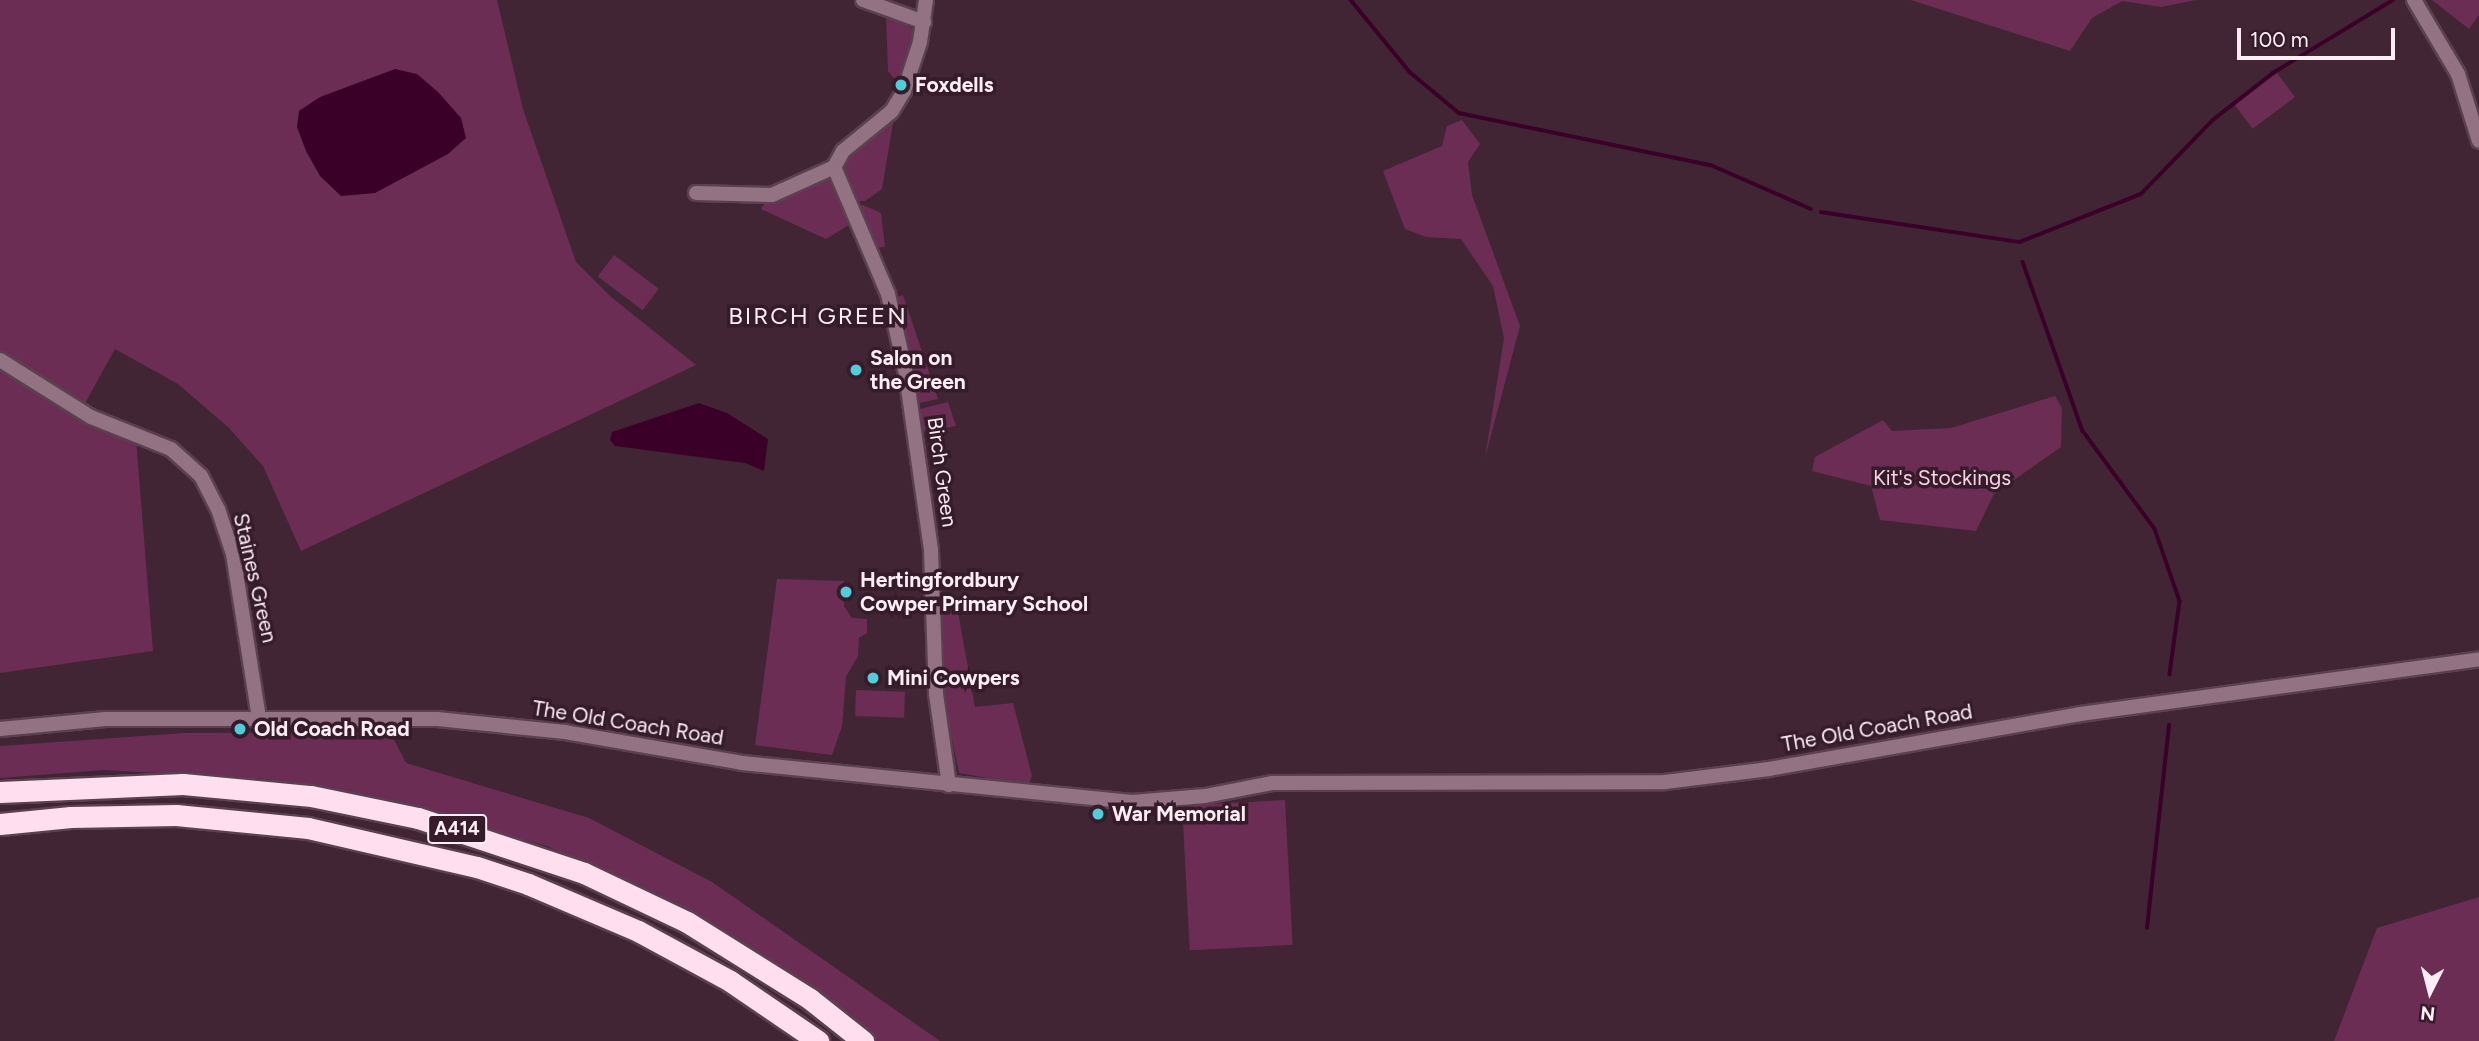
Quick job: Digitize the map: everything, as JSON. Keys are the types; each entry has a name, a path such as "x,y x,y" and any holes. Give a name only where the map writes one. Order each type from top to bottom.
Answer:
{"highway":[{"name":"A414","path":"0,792 183,783 311,796 430,821 584,873 687,922 810,999 863,1041"},
{"name":"A414","path":"0,824 71,817 176,815 308,828 477,867 582,906 686,956 818,1041"}],"street":[{"path":"863,0 924,22"},
{"path":"696,193 772,195 834,167 843,151 892,111 911,74 924,22 926,0"},
{"path":"2414,0 2458,74 2479,141"},
{"name":"Birch Green","path":"834,167 888,294 906,374 932,550 936,694 949,785"},
{"name":"Staines Green","path":"0,359 91,417 171,449 201,476 218,509 233,554 258,718"},
{"name":"The Old Coach Road","path":"0,729 106,719 391,717 488,723 742,763 1122,802 1278,786 1678,780 1769,769 2080,714 2479,659"}],"green space":[{"path":"0,0 497,0 523,109 576,262 610,296 696,365 301,551 263,466 228,427 178,384 115,349 83,407 0,355"},
{"path":"1911,0 2196,0 2161,7 2122,1 2092,18 2070,51"},
{"path":"2432,0 2479,0 2479,15 2469,29"},
{"path":"886,15 915,30 899,85 888,71"},
{"path":"2277,73 2295,97 2253,129 2235,105"},
{"path":"1462,120 1480,144 1468,162 1472,195 1520,326 1485,458 1504,338 1493,286 1461,239 1426,237 1405,229 1383,171 1442,146 1447,126"},
{"path":"885,123 893,123 882,189 865,201 853,201 842,160"},
{"path":"828,175 852,223 826,239 761,209 766,201"},
{"path":"863,205 881,213 885,247 875,248 855,208"},
{"path":"614,255 659,289 642,310 598,277"},
{"path":"903,295 938,399 915,404 907,345 903,342 894,298"},
{"path":"0,367 52,403 104,430 136,439 153,651 0,673"},
{"name":"Kit's Stockings","path":"2055,396 2062,408 2061,447 1994,494 1976,531 1880,520 1871,486 1812,471 1815,457 1883,420 1892,431 1951,428"},
{"path":"948,402 956,426 920,432 916,410"},
{"path":"777,579 844,581 844,606 852,618 867,619 867,633 859,638 858,656 846,677 842,726 832,755 755,745"},
{"path":"958,612 975,707 1013,703 1032,776 1028,785 959,773 940,682 941,615"},
{"path":"856,690 905,692 904,718 855,716"},
{"path":"390,732 406,763 589,818 712,882 940,1041 875,1041 711,925 547,846 361,797 266,779 104,770 0,778 0,746 185,733"},
{"path":"1285,800 1293,945 1190,950 1182,805"},
{"path":"2479,897 2479,1041 2334,1041 2377,928"}],"shaded area":[{"path":"395,69 417,74 438,92 461,118 466,138 448,154 375,193 341,196 320,176 306,151 297,127 299,111 320,97"},
{"path":"699,403 727,413 768,439 764,471 745,463 615,446 610,440 612,432"}],"waterway":[{"path":"1351,0 1410,72 1459,113 1711,165 1811,209"},
{"path":"2020,242 2141,194 2213,120 2273,73 2393,0"},
{"path":"1821,212 2020,242"},
{"path":"2023,262 2083,431 2155,529 2180,601 2170,674"},
{"path":"2147,928 2169,725"}],"place":[{"name":"Foxdells","path":"901,85"},
{"name":"Salon on the Green","path":"856,370"},
{"name":"Hertingfordbury Cowper Primary School","path":"846,592"},
{"name":"Mini Cowpers","path":"873,678"},
{"name":"Old Coach Road","path":"240,729"},
{"name":"War Memorial","path":"1098,814"}],"district":[{"name":"BIRCH GREEN","path":"818,316"}]}
